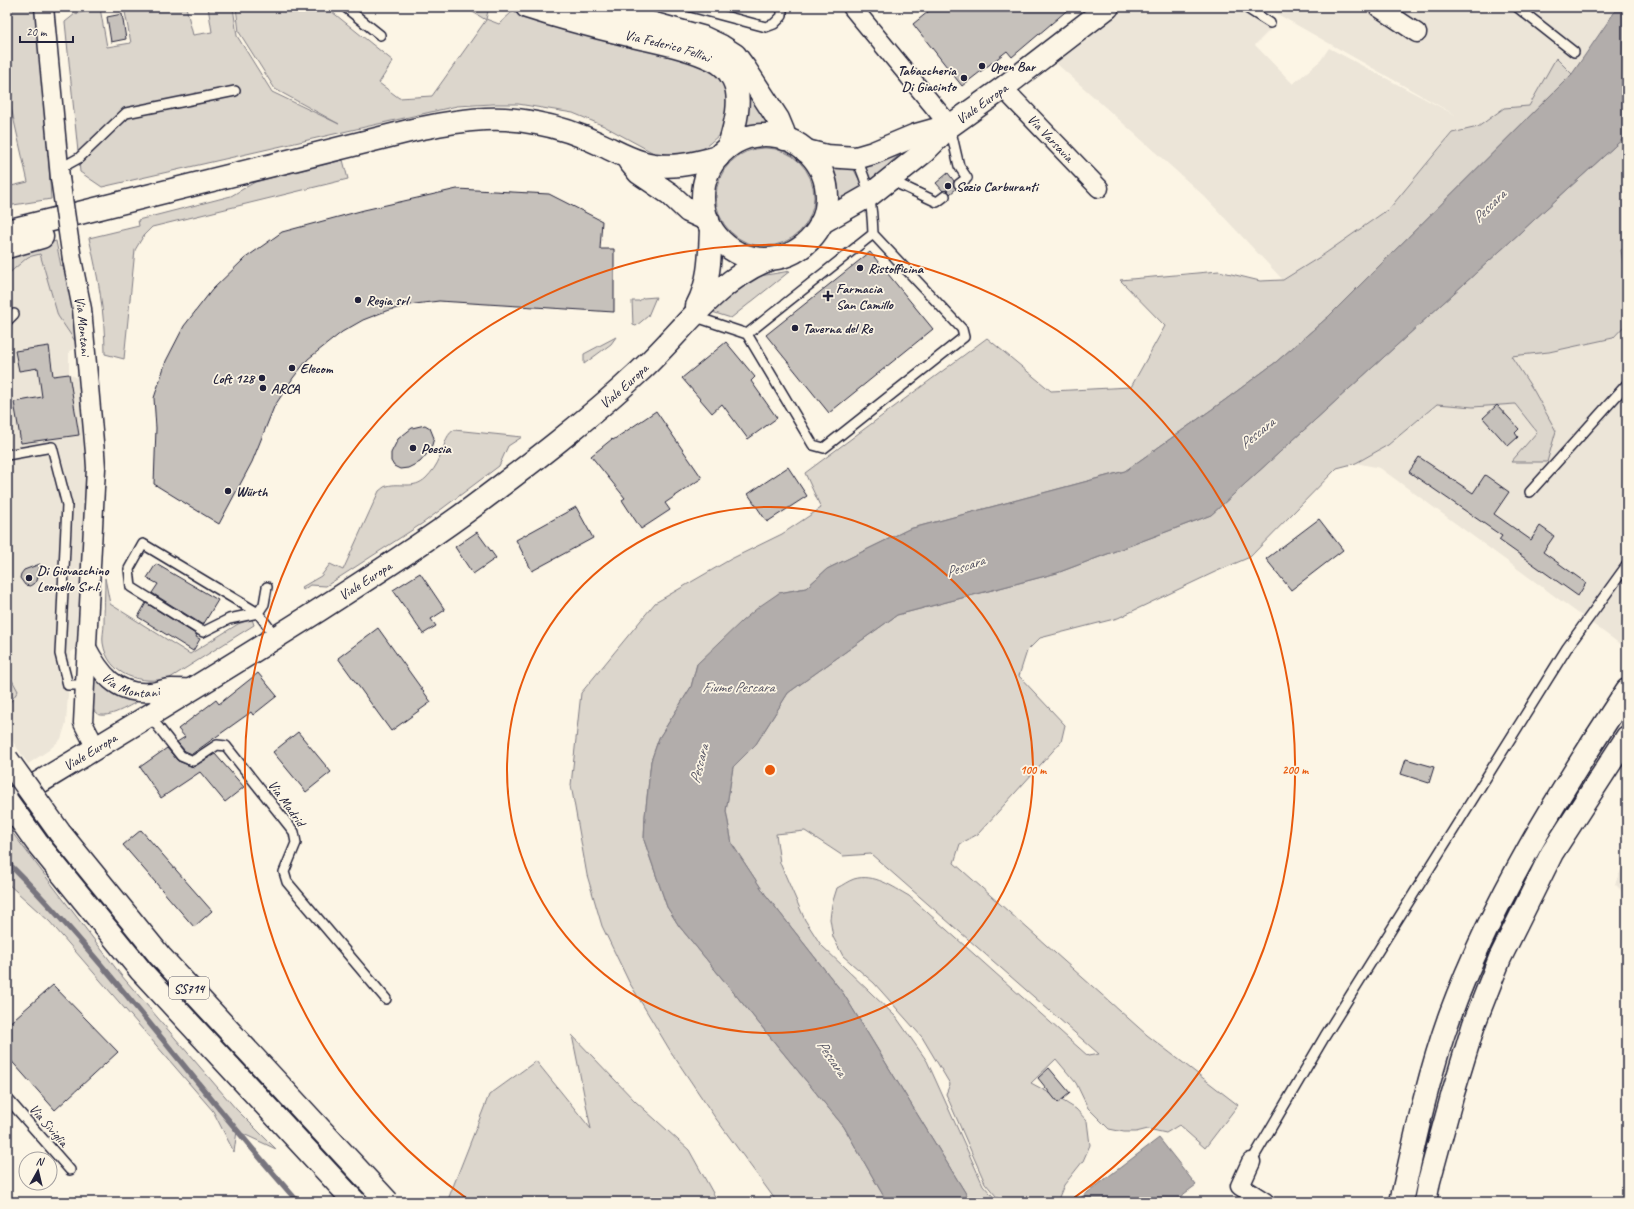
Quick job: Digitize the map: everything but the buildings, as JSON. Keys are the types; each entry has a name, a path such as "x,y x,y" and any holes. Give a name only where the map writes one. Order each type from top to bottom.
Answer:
{"main road":[{"name":"Via Federico Fellini","path":"527,7 592,26 687,50 714,60 727,69 734,79 739,95 734,131 724,152"},
{"name":"Via Federico Fellini","path":"593,7 702,37 735,55 778,119 785,139"},
{"name":"Viale Europa","path":"821,223 870,195 924,152 950,126 1003,88 1108,7"},
{"path":"7,231 413,130 472,119 506,119 536,122 559,128 581,135 627,158 657,166 688,165 724,152 750,137 773,136 785,139 806,151 817,164 824,180 827,197 821,223 816,232 800,248 791,253 770,258 750,257 732,249 717,236 709,224 704,204 704,187 709,171 724,152"},
{"name":"Viale Europa","path":"806,151 826,156 856,158 873,153 916,135 950,126"},
{"path":"627,158 639,173 670,194 688,211 709,224"},
{"path":"7,247 58,232 87,211"},
{"path":"7,220 44,222"},
{"name":"Viale Europa","path":"692,316 702,296 707,278 710,259 709,224"},
{"name":"Viale Europa","path":"7,802 276,637 407,553 474,506 555,443 638,374 663,349 692,316 724,285 749,268 770,258"},
{"path":"1401,1202 1428,1082 1450,1015 1477,949 1514,874 1596,738 1627,690"},
{"path":"1425,1202 1429,1181 1455,1086 1474,1024 1500,958 1552,853 1627,737"},
{"name":"SS714","path":"7,759 60,833 160,956 388,1202"},
{"name":"SS714","path":"7,802 42,849 141,971 355,1202"}],"street":[{"name":"Via Montani","path":"44,7 59,173 72,259 82,309 96,460 83,723 96,748"},
{"path":"852,7 950,126"},
{"path":"1378,7 1417,33"},
{"name":"Via Varsavia","path":"1003,88 1099,188"},
{"name":"Via Montani","path":"86,646 99,670 105,676 127,689 151,692 170,688 193,688"},
{"path":"1251,1162 1240,1186 1265,1202"}],"lane":[{"path":"345,7 380,35"},
{"path":"691,7 766,27 774,24 782,16 782,7"},
{"path":"1245,7 1270,23"},
{"path":"1517,7 1574,52"},
{"path":"59,173 79,158 126,113 235,91"},
{"path":"950,126 959,166 967,178 959,184"},
{"path":"692,316 746,334 813,445 824,448 964,336 962,329 873,234 870,195 856,158"},
{"path":"889,180 938,202 945,196"},
{"path":"746,334 873,234"},
{"path":"7,321 14,314"},
{"path":"1530,492 1627,384"},
{"path":"7,455 52,447 67,505 60,654 68,684 84,685"},
{"path":"267,587 264,604 258,613 229,619 203,632 131,587 129,569 144,544 258,613 276,637"},
{"path":"1251,1162 1329,1029 1567,648 1627,565"},
{"name":"Via Madrid","path":"149,715 181,756 193,761 217,745 226,746 294,832 296,843 284,872 287,882 386,999"},
{"name":"Via Siviglia","path":"7,1098 70,1170"}],"shaded area":[{"path":"7,7 35,7 43,66 51,199 7,206 7,187 28,182 7,90"},
{"path":"124,7 186,7 193,35 212,32 208,7 233,7 237,36 272,92 339,124 275,89 239,32 236,7 326,7 393,61 379,83 399,98 432,96 486,20 471,11 472,7 489,7 486,19 499,24 512,12 703,64 728,84 725,127 719,135 700,151 679,159 661,157 604,126 573,113 518,104 457,106 102,187 80,172 65,22 75,14 100,8 107,47 131,43"},
{"path":"1128,7 1235,7 1270,30 1255,45 1293,84 1321,60 1329,48 1459,117 1265,7 1618,7 1572,74 1557,59 1529,106 1504,108 1478,127 1452,133 1390,208 1323,255 1283,280 1204,196 1056,63"},
{"path":"1556,58 1572,74 1328,317 1276,362 1125,471 909,529 827,569 806,588 779,593 697,664 691,687 659,738 651,761 644,840 667,907 679,926 844,1127 887,1202 777,1202 714,1116 671,1052 629,982 602,926 587,875 571,785 581,693 655,603 731,559 782,534 821,508 805,473 987,338 1051,391 1131,387 1165,326 1120,280 1219,271 1260,281 1283,280 1323,255 1390,208 1452,133 1478,127 1504,108 1529,106"},
{"path":"736,70 769,124 741,128"},
{"path":"1627,135 1627,246 1621,250 1627,286 1627,323 1613,338 1549,352 1511,356 1534,391 1556,431 1547,462 1511,462 1537,432 1515,404 1473,407 1437,404 1388,445 1356,463 1337,468 1250,557 1118,618 1040,638 1027,651 1019,676 1065,725 1061,742 978,834 960,844 954,863 1147,1035 1238,1105 1205,1148 1179,1125 1166,1133 1148,1129 1136,1132 1124,1132 1109,1129 1088,1108 1076,1083 1056,1059 1031,1083 1076,1109 1087,1121 1090,1145 1083,1161 1064,1185 1057,1202 1001,1202 985,1183 946,1094 950,1084 922,1037 874,983 843,956 833,937 830,919 832,904 837,888 854,879 869,878 876,879 890,885 909,896 1088,1056 1099,1054 871,854 843,856 805,831 776,834 780,863 805,920 821,945 896,1017 927,1061 983,1185 998,1202 971,1202 843,993 765,894 732,844 726,811 733,767 756,744 788,693 897,615 1057,573 1211,515"},
{"path":"917,140 891,162 873,184 864,164"},
{"path":"765,148 784,151 800,162 811,178 814,197 811,216 800,232 784,243 765,246 746,243 730,232 719,216 716,197 719,178 730,162 746,151"},
{"path":"343,160 348,179 152,227 144,235 135,250 124,359 105,354 104,324 100,295 89,238 139,226 138,220 231,196 255,182"},
{"path":"833,165 849,165 854,170 863,187 838,205 838,185"},
{"path":"56,241 61,266 65,265 75,313 75,341 58,316 40,254 28,257 7,275 7,258 18,252"},
{"path":"40,253 58,316 75,341 76,348 69,351 69,374 78,378 87,491 78,649 71,651 66,723 61,739 49,750 28,764 7,733 7,707 18,691 7,671 7,633 11,631 7,625 7,275 28,257"},
{"path":"790,271 731,318 712,312 729,289 760,276"},
{"path":"656,297 648,316 636,326 633,325 632,301"},
{"path":"1627,323 1627,634 1620,644 1380,468 1356,463 1388,445 1437,404 1473,407 1515,404 1537,432 1547,462 1534,391 1511,356 1549,352 1613,338"},
{"path":"616,337 611,344 584,364 584,354"},
{"path":"454,430 522,437 508,446 499,466 423,523 326,586 310,585 303,590 302,587 321,576 330,564 343,570 379,491 386,486 416,484 426,478 436,466 442,454 448,435"},
{"path":"105,578 110,604 190,654 238,624 252,619 254,625 170,678 159,680 137,679 128,676 119,670 106,654 103,643"},
{"path":"93,670 140,700 115,713 101,715 96,713 93,708 92,699"},
{"path":"7,671 18,691 7,707"},
{"path":"8,827 121,975 236,1109 276,1149 237,1131 234,1152 213,1111 50,922 7,883"},
{"path":"1627,856 1627,896 1615,884"},
{"path":"572,1035 635,1101 689,1150 718,1202 447,1202 489,1095 536,1061 591,1129"}],"water":[{"name":"Fiume Pescara","path":"1618,7 1627,7 1627,135 1211,515 1057,573 897,615 788,693 756,744 733,767 726,811 732,844 765,894 843,993 971,1202 887,1202 844,1127 679,926 667,907 644,840 651,761 659,738 691,687 697,664 760,606 779,593 806,588 827,569 909,529 1125,471 1225,400 1276,362 1328,317 1572,74"},
{"path":"1159,1138 1196,1185 1173,1202 1075,1202"}],"waterway":[{"path":"7,862 53,910 97,960 247,1143 298,1202"}],"place":[{"name":"Open Bar","path":"982,66"},
{"name":"Tabaccheria Di Giacinto","path":"964,78"},
{"name":"Sozio Carburanti","path":"948,186"},
{"name":"Ristofficina","path":"860,268"},
{"name":"Farmacia San Camillo","path":"828,296"},
{"name":"Regia srl","path":"358,300"},
{"name":"Taverna del Re","path":"795,328"},
{"name":"Elecom","path":"292,368"},
{"name":"Loft 128","path":"262,378"},
{"name":"ARCA","path":"263,388"},
{"name":"Poesia","path":"413,448"},
{"name":"Würth","path":"228,491"},
{"name":"Di Giovacchino Leonello S.r.l.","path":"29,578"}],"water label":[{"name":"Pescara","path":"1489,206"},
{"name":"Pescara","path":"1257,433"},
{"name":"Pescara","path":"965,566"},
{"name":"Pescara","path":"699,764"},
{"name":"Pescara","path":"832,1058"}]}
